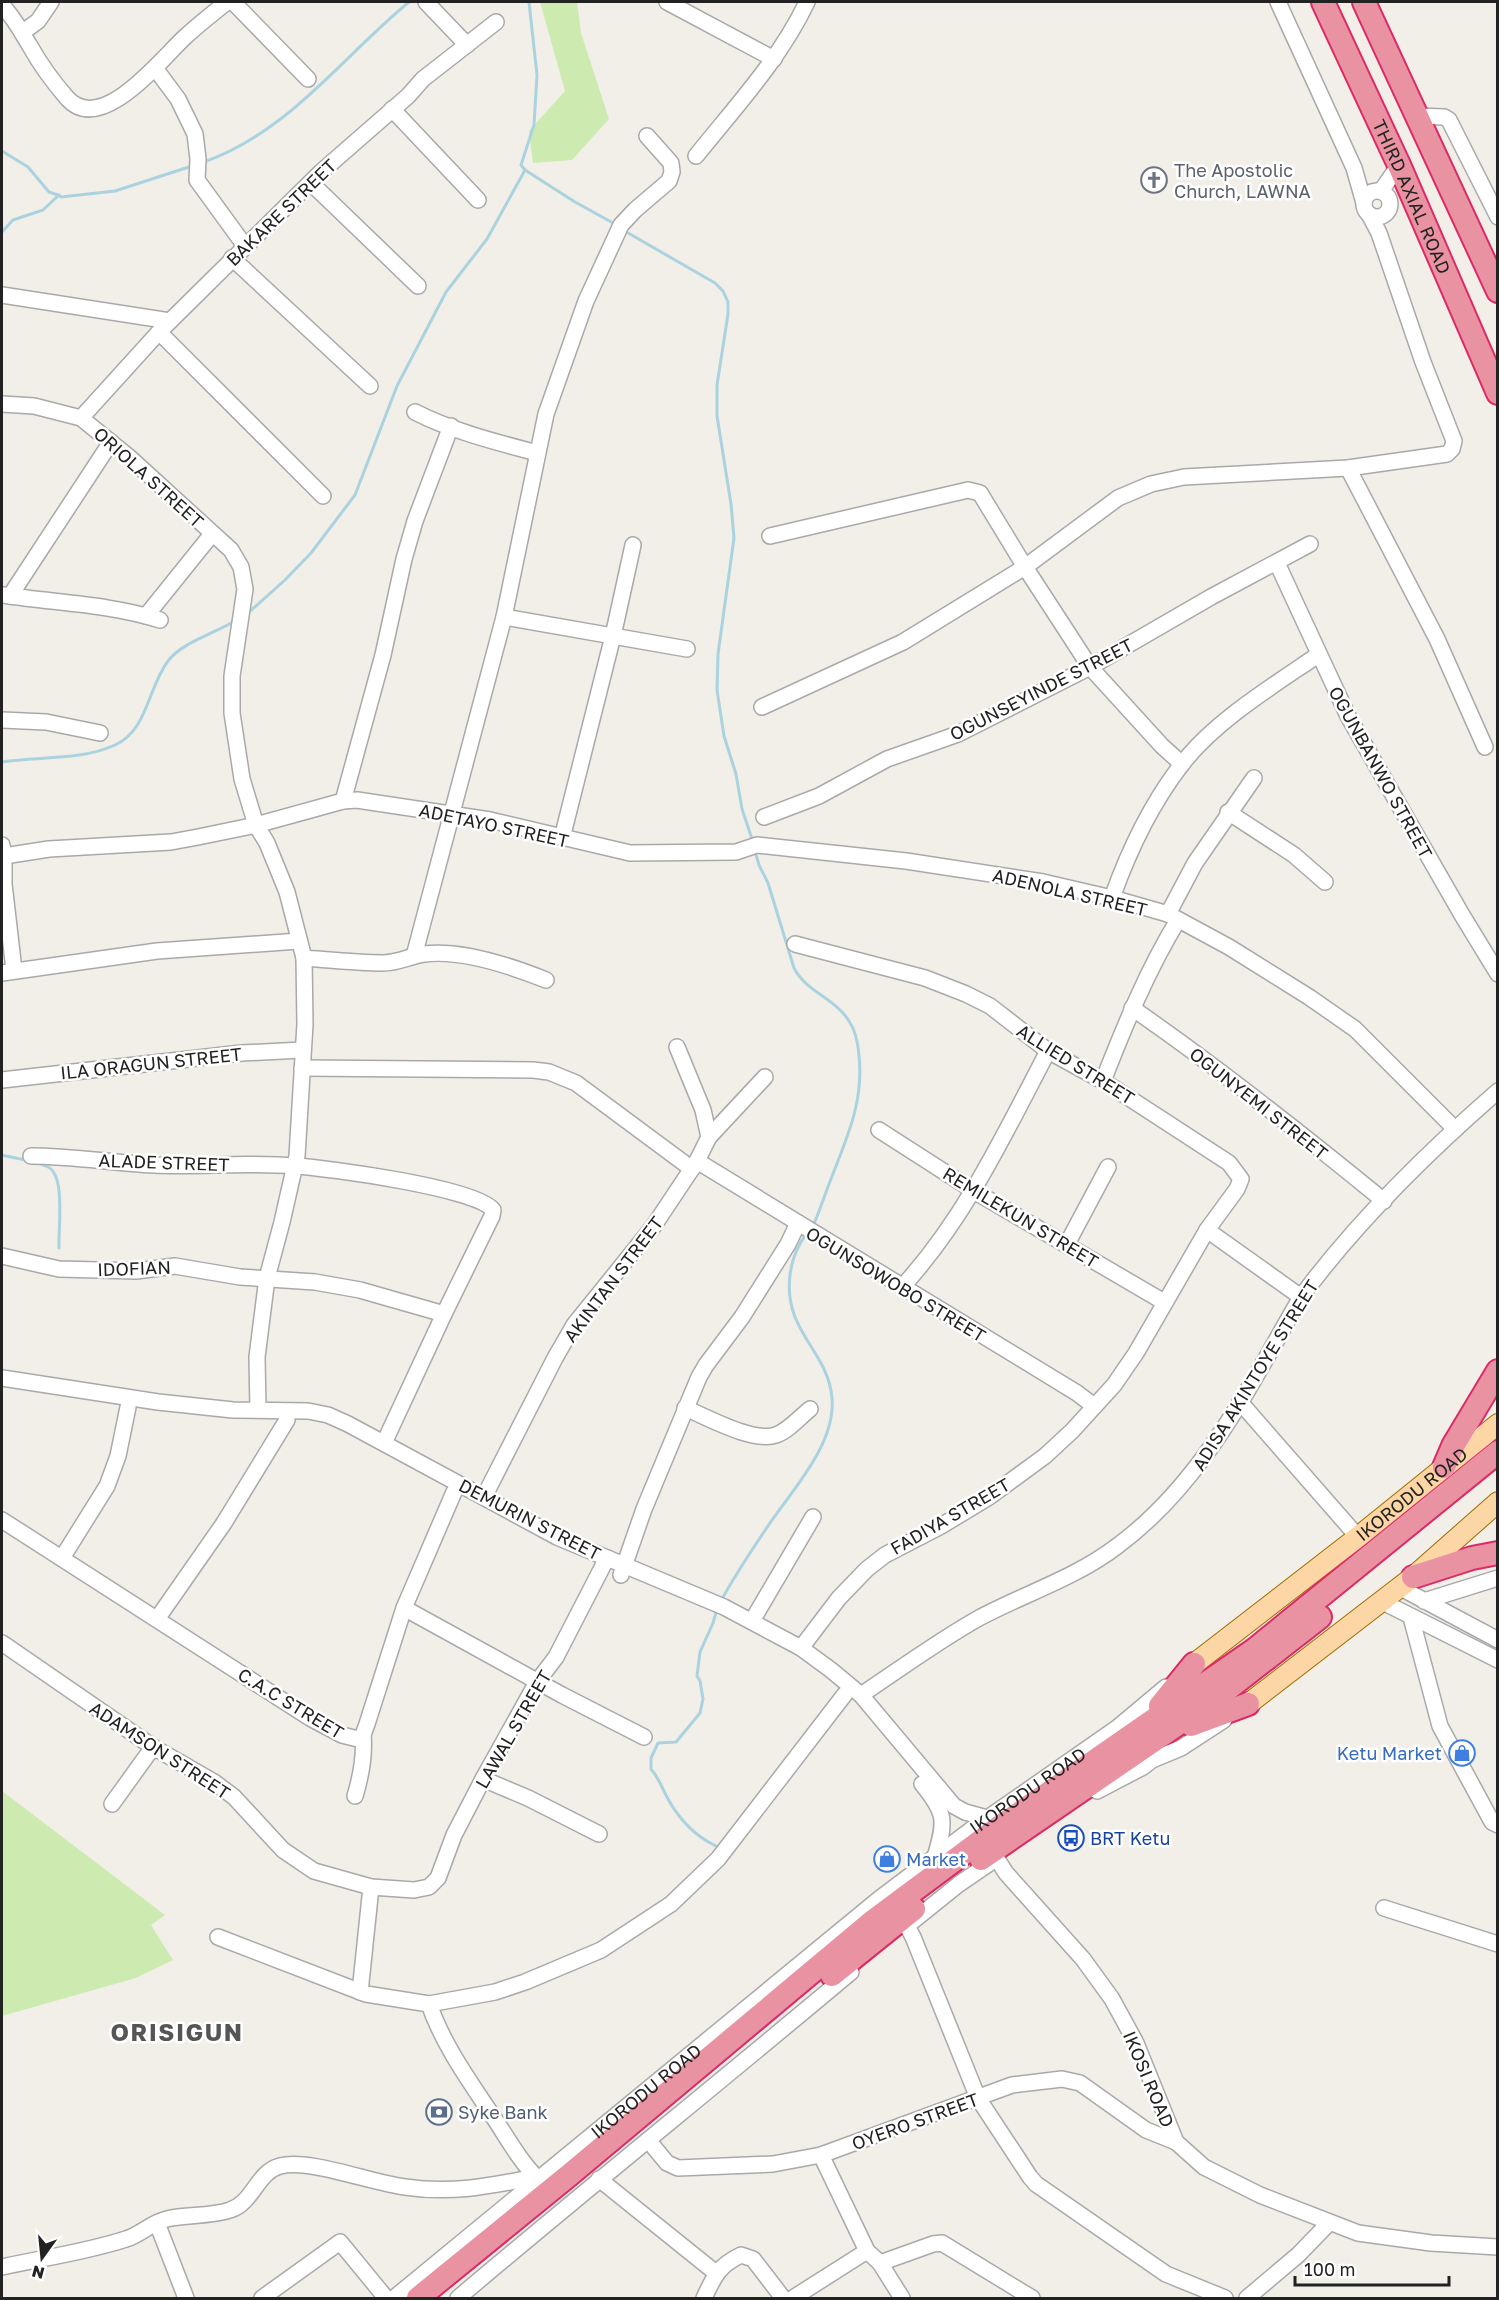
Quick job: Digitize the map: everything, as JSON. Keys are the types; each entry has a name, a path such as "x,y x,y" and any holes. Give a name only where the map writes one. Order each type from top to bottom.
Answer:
{"highway":[{"name":"THIRD AXIAL ROAD","path":"1323,2 1399,165 1497,393"},
{"name":"THIRD AXIAL ROAD","path":"1364,2 1497,291"},
{"path":"1444,1467 1453,1446 1497,1371"},
{"name":"IKORODU ROAD","path":"440,2298 903,1917 1154,1730 1497,1452"},
{"name":"IKORODU ROAD","path":"418,2298 568,2176 986,1825 1154,1730 1216,1698 1291,1640 1497,1471"},
{"path":"1406,1582 1472,1558 1497,1553"},
{"path":"1154,1730 1194,1664"},
{"path":"1154,1730 1248,1704"}],"main road":[{"name":"IKORODU ROAD","path":"1194,1664 1358,1537 1497,1424"},
{"name":"IKORODU ROAD","path":"1248,1704 1406,1582 1497,1502"}],"street":[{"path":"23,32 38,21 51,2"},
{"path":"2,5 68,99 82,107 105,106 118,99 154,68 184,37 227,2"},
{"path":"233,2 308,79"},
{"path":"427,2 467,45"},
{"path":"667,2 774,59"},
{"path":"696,156 774,59 796,26 807,2"},
{"path":"762,707 889,650 1025,567 1118,498 1151,484 1185,477 1348,468 1447,454 1452,448 1454,441 1423,362 1379,233 1377,203 1353,168 1278,2"},
{"name":"BAKARE STREET","path":"81,418 164,326 310,183 408,96 423,79 496,22"},
{"path":"154,68 170,86 186,112 195,134 197,180 245,246"},
{"path":"392,110 478,200"},
{"path":"1417,116 1444,117 1449,120 1497,217"},
{"path":"414,956 504,617 546,414 586,301 621,225 669,181 672,172 671,163 647,136"},
{"path":"1377,203 1399,165"},
{"path":"310,183 418,286"},
{"path":"1377,203 1412,195"},
{"path":"232,258 370,386"},
{"path":"2,295 164,326 323,496"},
{"name":"ORIOLA STREET","path":"2,404 34,406 81,418 111,442 231,550 242,567 246,597 242,609 232,676 232,713 242,779 256,825 267,843 287,892 304,958 305,1024 296,1166 267,1278 257,1357 258,1410"},
{"path":"415,412 430,420 493,442 537,453"},
{"path":"343,801 383,655 404,558 415,520 452,426"},
{"path":"111,442 6,595 153,618 212,534"},
{"path":"1348,468 1437,639 1485,747"},
{"path":"770,536 975,490 984,498 1025,567 1090,667 1162,746 1182,764"},
{"name":"OGUNSEYINDE STREET","path":"764,818 819,796 887,759 958,734 1090,667 1211,597 1310,544"},
{"path":"562,838 613,636 633,545"},
{"name":"OGUNBANWO STREET","path":"1277,563 1348,716 1497,974"},
{"path":"504,617 687,649"},
{"path":"1112,898 1137,835 1182,764 1205,739 1266,690 1318,655"},
{"path":"2,720 46,722 100,733"},
{"path":"1103,1081 1195,863 1228,812 1254,778"},
{"name":"ADETAYO STREET","path":"3,851 171,842 256,825 343,801 374,801 490,820 630,854 736,852 757,845"},
{"path":"1228,812 1294,855 1324,882"},
{"name":"ADENOLA STREET","path":"757,845 906,861 1043,882 1112,898 1173,917 1229,947 1309,997 1354,1029 1455,1129"},
{"path":"3,851 8,971 157,951 299,940"},
{"name":"ALLIED STREET","path":"795,944 947,985 990,1006 1048,1051 1103,1081 1229,1163 1241,1179"},
{"path":"304,958 386,963 438,953 519,969 546,980"},
{"name":"OGUNYEMI STREET","path":"1132,1008 1291,1125 1384,1201"},
{"path":"677,1047 703,1110 709,1137"},
{"name":"ILA ORAGUN STREET","path":"2,1080 242,1053 302,1050"},
{"path":"903,1286 937,1245 974,1191 1048,1051"},
{"name":"OGUNSOWOBO STREET","path":"302,1068 549,1072 576,1083 694,1165 903,1286 970,1330 1077,1393 1094,1406"},
{"name":"AKINTAN STREET","path":"484,1497 574,1325 653,1227 694,1165 709,1137 765,1077"},
{"name":"ADISA AKINTOYE STREET","path":"861,1695 978,1619 1091,1564 1143,1526 1190,1476 1215,1443 1316,1277 1384,1201 1455,1129 1497,1091"},
{"name":"REMILEKUN STREET","path":"879,1130 974,1191 1164,1302"},
{"name":"ALADE STREET","path":"31,1156 158,1165 296,1166 407,1182 450,1191 481,1201 491,1207 492,1216 444,1314"},
{"path":"1067,1244 1108,1167"},
{"name":"FADIYA STREET","path":"801,1648 839,1598 867,1569 885,1555 941,1526 989,1497 1045,1456 1072,1431 1114,1384 1136,1353 1207,1230 1237,1189 1241,1179"},
{"path":"622,1570 685,1408 706,1365 742,1317 799,1224"},
{"path":"1207,1230 1302,1297"},
{"name":"IDOFIAN","path":"2,1256 59,1269 136,1271 176,1266 240,1277 315,1282 360,1290 444,1314"},
{"path":"384,1443 444,1314"},
{"name":"DEMURIN STREET","path":"2,1378 158,1402 233,1410 308,1411 328,1415 605,1562 722,1611 752,1621 801,1648 861,1695 954,1806 986,1825"},
{"name":"DEMURIN STREET","path":"2,1388 233,1420 307,1420 344,1433 553,1546 605,1562"},
{"path":"1240,1402 1358,1537"},
{"path":"62,1558 107,1486 118,1456 128,1407"},
{"path":"685,1408 746,1433 763,1436 776,1435 810,1409"},
{"path":"157,1619 224,1523 287,1420"},
{"name":"C.A.C STREET","path":"2,1520 326,1727 351,1739 358,1739 363,1735 404,1608 454,1492"},
{"path":"752,1621 813,1517"},
{"name":"LAWAL STREET","path":"414,1890 429,1887 438,1878 454,1835 483,1779 537,1682 555,1657 605,1562"},
{"path":"1424,1601 1497,1578"},
{"path":"1406,1582 1424,1601 1497,1640"},
{"path":"1381,1601 1497,1660"},
{"path":"404,1608 537,1682 644,1737"},
{"name":"DEMURIN STREET","path":"722,1611 826,1677 845,1694 925,1787 942,1812 943,1824 935,1857"},
{"path":"1411,1617 1440,1726 1496,1819"},
{"name":"ADAMSON STREET","path":"2,1643 153,1747 214,1782 234,1797 295,1860 314,1871 371,1887 414,1890"},
{"name":"IKORODU ROAD","path":"394,2298 879,1899 935,1857 986,1825 1117,1728 1194,1664"},
{"path":"218,1937 360,1992 429,2004 495,1992 552,1972 601,1950 671,1904 718,1859 845,1694"},
{"name":"IKORODU ROAD","path":"458,2298 599,2179 959,1884 1102,1788 1152,1760 1181,1748 1248,1704"},
{"path":"355,1796 362,1772 363,1735"},
{"path":"112,1804 153,1747"},
{"path":"483,1779 598,1834"},
{"name":"IKOSI ROAD","path":"997,1859 1006,1873 1083,1959 1112,1999 1136,2043 1176,2142 1204,2167 1260,2195 1358,2233 1431,2243 1497,2247"},
{"path":"360,1992 371,1887"},
{"path":"1384,1908 1497,1944"},
{"path":"907,1926 978,2098 1036,2184 1166,2274 1225,2298"},
{"path":"2,2267 127,2239 165,2219 220,2213 236,2208 246,2200 270,2171 280,2166 295,2164 316,2167 368,2181 440,2191 470,2190 538,2179 512,2145 441,2037 429,2004"},
{"name":"OYERO STREET","path":"648,2140 667,2163 678,2168 773,2163 821,2155 1012,2085 1062,2079 1080,2083 1146,2130 1176,2142"},
{"path":"821,2155 867,2251 880,2263 902,2298"},
{"path":"599,2179 716,2273"},
{"path":"157,2223 186,2298"},
{"path":"1247,2298 1298,2254 1329,2223"},
{"path":"262,2298 340,2242 386,2298"},
{"path":"880,2263 933,2244 942,2243 1032,2298"},
{"path":"793,2298 867,2251"},
{"path":"704,2298 716,2273 728,2262 741,2255 753,2259 783,2298"}],"green space":[{"path":"540,2 577,2 581,33 609,119 572,160 533,163 529,131 565,91"},
{"path":"2,1791 165,1915 151,1925 173,1960 136,1978 2,2016"}],"waterway":[{"path":"204,162 234,149 289,113 409,2"},
{"path":"248,613 311,553 355,495 397,386 446,292 487,239 525,170 521,165 534,125 537,75 529,2"},
{"path":"2,151 28,167 49,192 58,195"},
{"path":"2,232 13,220 43,210 59,195 61,197 115,191 192,166"},
{"path":"525,170 615,224"},
{"path":"623,230 715,283 723,291 728,302 717,385 717,416 734,538 718,654 717,690 724,736 736,774 742,809 753,842"},
{"path":"2,762 88,754 115,745 126,738 141,719 161,671 168,661 181,649 235,621"},
{"path":"755,851 768,883 794,968 806,983 843,1013 853,1029 858,1046 860,1072 857,1104 843,1149 813,1226"},
{"path":"2,1155 31,1161 48,1167 54,1172 60,1204 59,1248"},
{"path":"721,1601 751,1551 812,1464 827,1432 831,1415 832,1398 829,1381 799,1326 793,1312 790,1295 790,1275 794,1258 807,1233"},
{"path":"716,1846 694,1832 677,1813 651,1769 651,1758 658,1743 676,1742 700,1713 703,1699 697,1676 700,1652 717,1609"}],"place":[{"name":"The Apostolic Church, LAWNA","path":"1154,180"},
{"name":"Ketu Market","path":"1462,1753"},
{"name":"BRT Ketu","path":"1071,1838"},
{"name":"Market","path":"887,1859"},
{"name":"Syke Bank","path":"439,2112"}],"district":[{"name":"ORISIGUN","path":"177,2031"}]}
